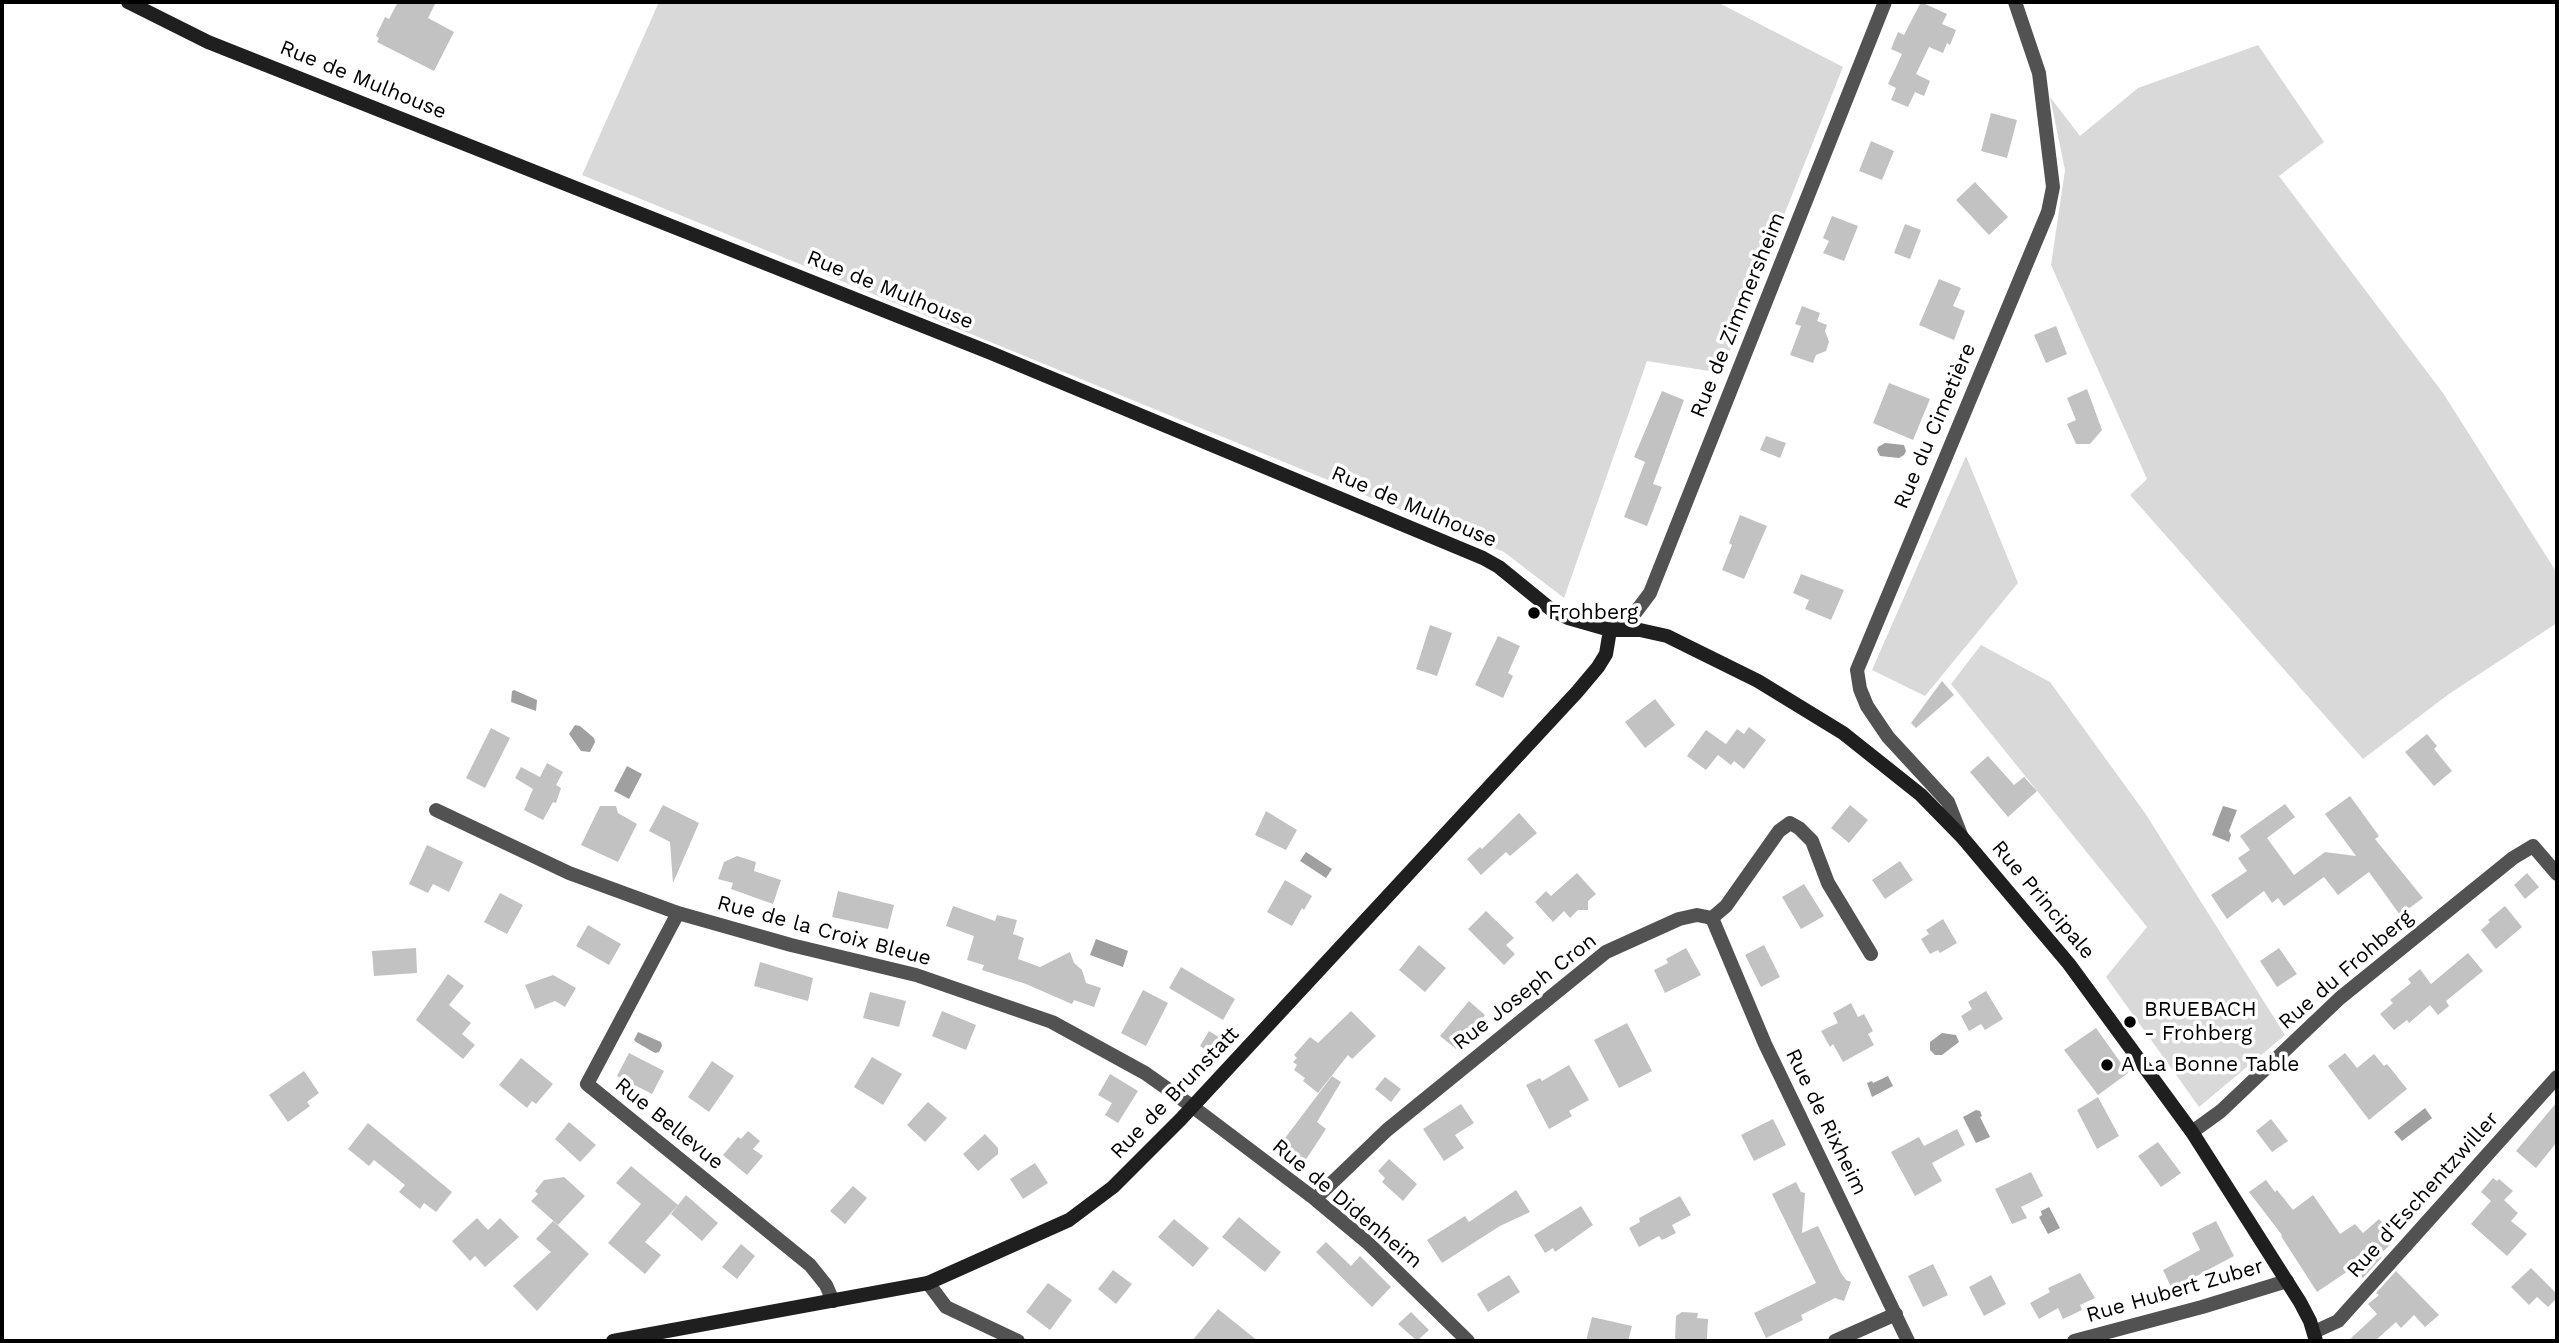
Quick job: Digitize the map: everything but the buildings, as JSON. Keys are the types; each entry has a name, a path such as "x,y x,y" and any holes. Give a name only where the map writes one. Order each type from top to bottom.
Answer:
{"main road":[{"name":"Rue de Mulhouse","path":"128,2 208,42 965,342 1483,558 1508,574 1553,611 1568,618 1610,629"},
{"name":"Rue Principale","path":"1610,629 1640,630 1667,636 1758,681 1862,747 1921,795 1962,836 2069,964 2192,1132 2306,1311 2315,1336"},
{"name":"Rue de Brunstatt","path":"613,1341 928,1283 1069,1220 1113,1187 1193,1107 1577,692 1606,654 1610,629"}],"street":[{"name":"Rue de Zimmersheim","path":"1610,629 1635,612 1650,593 1885,2"},
{"name":"Rue du Cimetière","path":"1962,836 1948,802 1888,737 1867,706 1860,690 1857,670 2048,212 2053,187 2039,73 2015,2"},
{"name":"Rue de la Croix Bleue","path":"436,810 569,873 678,913 791,945 916,975 1052,1022 1145,1073 1193,1107"},
{"path":"1712,918 1726,906 1779,831 1790,823 1800,828 1812,841 1828,883 1871,954"},
{"name":"Rue du Frohberg","path":"2192,1132 2221,1111 2340,998 2513,858 2533,846 2557,874"},
{"name":"Rue Bellevue","path":"678,913 587,1084 810,1265 826,1285 833,1301"},
{"name":"Rue Joseph Cron","path":"1315,1199 1387,1130 1606,952 1679,919 1698,915 1712,918"},
{"name":"Rue de Rixheim","path":"1712,918 1765,1044 1908,1341"},
{"name":"Rue d'Eschentzwiller","path":"2315,1336 2338,1321 2557,1077"},
{"name":"Rue de Didenheim","path":"1193,1107 1315,1199 1368,1244 1468,1341"},
{"name":"Rue Hubert Zuber","path":"2074,1341 2287,1281"},
{"path":"928,1283 946,1307 1018,1341"},
{"path":"1835,1341 1896,1314"}],"shaded area":[{"path":"659,2 1717,2 1843,67 1721,373 1647,361 1564,598 1504,552 582,175"},
{"path":"2258,45 2324,142 2279,176 2443,393 2557,573 2557,623 2449,694 2363,759 2130,495 2147,479 2051,265 2065,170 2050,97 2080,136 2138,88"},
{"path":"1885,443 1904,445 1904,455 1899,458 1880,456 1878,447"},
{"path":"1966,456 2018,583 1925,696 1872,670"},
{"path":"1981,645 2050,682 2145,813 2285,1035 2199,1107 2106,977 2147,927 1951,684"},
{"path":"514,690 537,700 536,711 511,702"},
{"path":"575,725 594,738 590,752 581,751 569,734"},
{"path":"627,766 642,774 629,799 614,791"},
{"path":"2223,806 2237,810 2229,831 2229,842 2212,835"},
{"path":"1306,852 1332,869 1326,878 1300,861"},
{"path":"1096,939 1128,951 1123,967 1090,955"},
{"path":"638,1032 661,1042 659,1052 655,1053 636,1042 634,1040"},
{"path":"1942,1033 1956,1035 1959,1042 1942,1055 1935,1055 1930,1050 1930,1042"},
{"path":"1888,1076 1893,1086 1872,1097 1867,1083"},
{"path":"2425,1108 2432,1118 2402,1141 2394,1132"},
{"path":"1976,1110 1980,1111 1980,1117 1990,1137 1976,1143 1963,1117"},
{"path":"2049,1207 2060,1228 2048,1234 2039,1217 2042,1215 2041,1211"}],"place":[{"name":"Frohberg","path":"1534,613"},
{"name":"BRUEBACH - Frohberg","path":"2130,1022"},
{"name":"A La Bonne Table","path":"2107,1065"}]}
